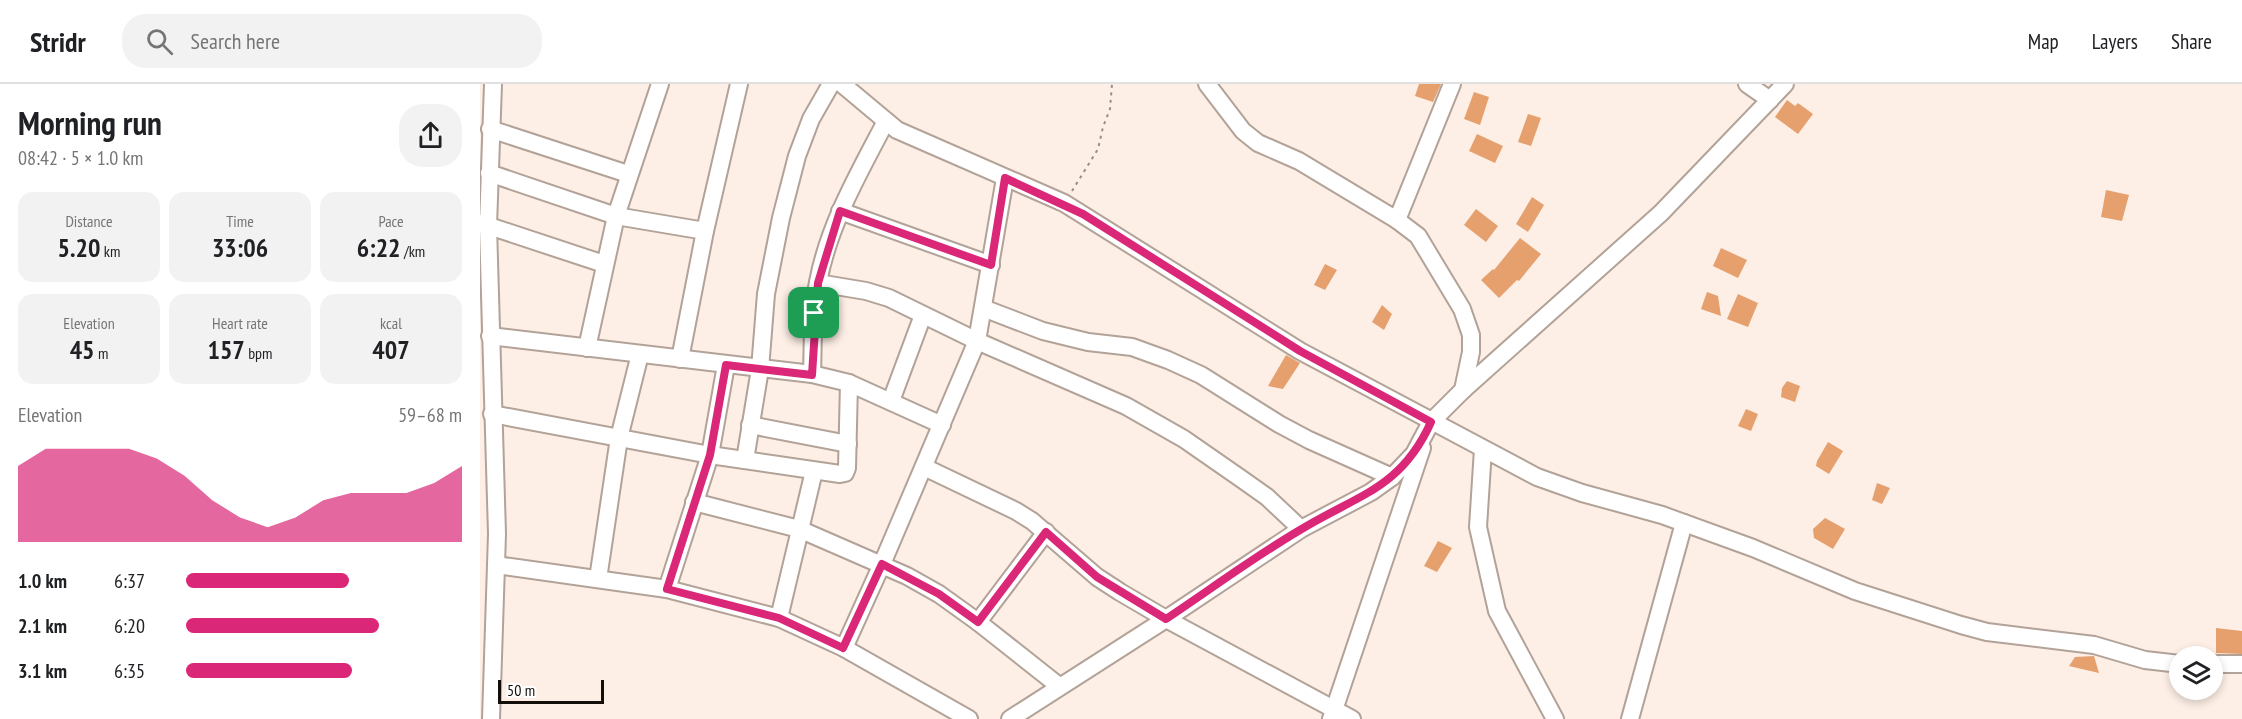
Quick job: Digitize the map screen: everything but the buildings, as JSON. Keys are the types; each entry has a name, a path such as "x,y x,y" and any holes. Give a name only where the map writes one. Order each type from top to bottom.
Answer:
{"street":[{"path":"587,348 616,216 628,174 660,84"},
{"path":"680,359 705,231 740,84"},
{"path":"744,460 760,369 766,294 781,218 797,156 811,119 831,84"},
{"path":"842,84 886,121 910,136 1064,203 1300,351 1537,477 1684,523 1753,548 1855,591 1961,625 1987,632 2094,645 2145,660 2169,663"},
{"path":"1207,84 1243,131 1258,143 1299,162 1397,220 1418,236 1462,309 1471,335 1462,390"},
{"path":"1397,220 1452,84"},
{"path":"1747,84 1770,100"},
{"path":"1022,716 1059,686 1166,619 1301,529 1371,492 1392,477 1414,454 1431,422 1462,390 1660,213 1785,84"},
{"path":"488,93 489,173 484,225 497,534 491,719"},
{"path":"812,375 818,283 840,211 886,121"},
{"path":"490,129 628,174"},
{"path":"489,173 616,216 705,231"},
{"path":"843,648 882,564 976,341 1005,178"},
{"path":"840,211 991,265"},
{"path":"484,225 604,264"},
{"path":"818,283 866,291 889,298 976,341 1126,405 1184,439 1267,497 1301,529"},
{"path":"983,308 1044,331 1088,342 1132,347 1168,360 1201,375 1299,435 1392,477"},
{"path":"891,401 923,315"},
{"path":"490,336 812,375 849,383 942,425"},
{"path":"598,579 619,438 640,354"},
{"path":"667,589 710,455 726,365"},
{"path":"492,414 710,455 834,475 844,472 847,468 849,383"},
{"path":"1332,715 1431,422"},
{"path":"750,425 848,444"},
{"path":"1483,449 1478,527 1497,611 1555,719"},
{"path":"924,467 1016,511 1046,532 1097,577 1332,715 1352,719"},
{"path":"779,618 814,471"},
{"path":"694,502 799,528 882,564 939,594 1059,686"},
{"path":"1630,719 1684,523"},
{"path":"978,622 1046,532"},
{"path":"496,565 667,589 779,618 843,648 969,719"},
{"path":"2223,664 2242,664"}],"path":[{"path":"1064,203 1098,149 1110,109 1112,84"}],"route":[{"path":"1005,178 1064,203 1300,351 1431,422 1414,454 1392,477 1344,508 1301,529 1166,619 1097,577 1046,532 978,622 939,594 882,564 843,648 779,618 667,589 710,455 726,365 812,375 814,313 824,259 840,211 991,265 1005,178"}]}
